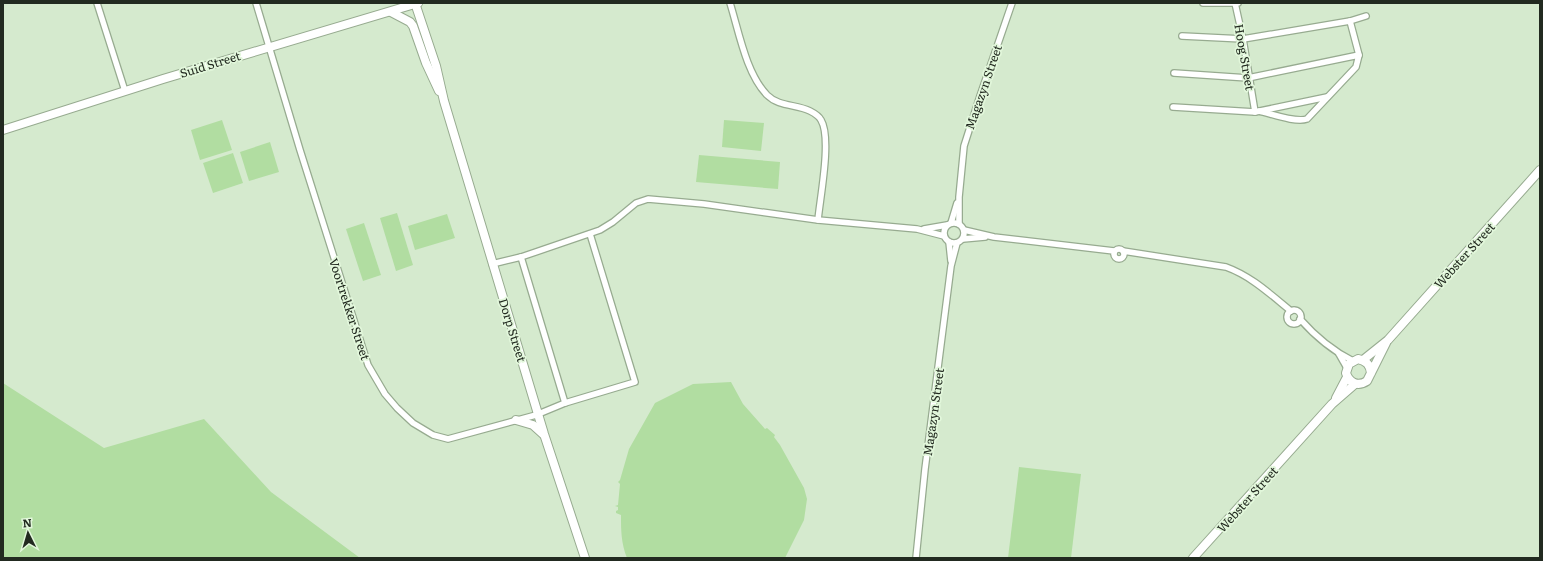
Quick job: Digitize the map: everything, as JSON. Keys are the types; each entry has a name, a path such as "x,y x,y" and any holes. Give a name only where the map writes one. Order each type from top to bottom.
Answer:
{"street":[{"path":"97,3 124,91"},
{"name":"Voortrekker Street","path":"256,3 361,348 368,365 385,394 397,408 422,430 441,438 456,437 538,414 635,382 590,234"},
{"name":"Suid Street","path":"3,130 269,46 391,12 416,3"},
{"name":"Dorp Street","path":"416,3 436,66 444,101 492,264 544,434 585,558"},
{"path":"730,3 749,65 763,90 776,102 808,110 821,120 826,147 818,220"},
{"name":"Magazyn Street","path":"959,224 959,198 964,146 1012,3"},
{"path":"1203,3 1238,3"},
{"name":"Hoog Street","path":"1235,3 1243,40 1248,78 1257,111"},
{"name":"Dorp Street","path":"391,12 410,22 413,26 432,80 444,101"},
{"path":"1182,36 1243,40 1350,22 1366,16"},
{"path":"1172,107 1257,111 1302,120 1310,116 1356,67 1359,55 1350,22"},
{"path":"1174,73 1248,78 1359,55"},
{"path":"1257,111 1327,97"},
{"name":"Webster Street","path":"1363,360 1388,340 1540,170"},
{"name":"Magazyn Street","path":"949,224 959,198"},
{"path":"492,264 521,257 606,228 636,203 653,199 704,204 818,220 917,229 944,236 949,242 957,243 963,239 994,237"},
{"path":"944,236 944,232 949,224"},
{"path":"917,229 959,224 964,230 994,237 1114,253 1118,249 1123,254 1180,259 1226,267 1256,283 1277,300 1289,313"},
{"path":"963,239 964,230"},
{"name":"Magazyn Street","path":"949,242 951,266"},
{"name":"Magazyn Street","path":"916,558 925,469 951,266 957,243"},
{"path":"521,257 565,404"},
{"path":"1289,313 1298,312 1299,321"},
{"path":"1289,313 1288,320 1290,322 1299,321 1339,354 1353,361 1363,360 1367,363 1370,367 1371,373 1367,381 1355,384 1347,377 1347,368 1339,354"},
{"name":"Webster Street","path":"1371,373 1388,340"},
{"path":"1347,368 1353,361"},
{"name":"Webster Street","path":"1332,404 1347,377"},
{"name":"Webster Street","path":"1193,558 1332,404 1355,384"},
{"path":"516,420 533,425 544,434"}],"green space":[{"path":"222,120 232,150 200,160 191,130"},
{"path":"724,120 764,123 761,151 722,147"},
{"path":"270,142 279,172 249,181 240,152"},
{"path":"233,153 243,183 213,193 203,163"},
{"path":"699,155 780,162 778,189 696,182"},
{"path":"397,213 413,265 396,271 380,218"},
{"path":"447,214 455,238 415,250 408,226"},
{"path":"364,223 381,275 363,281 346,229"},
{"path":"731,382 743,404 765,429 767,428 775,435 774,437 804,488 807,499 804,520 785,558 627,558 622,542 621,515 616,513 618,507 615,506 618,505 620,484 618,482 620,480 629,449 655,403 693,384"},
{"path":"3,383 104,448 204,419 271,492 360,558 3,558"},
{"path":"1019,467 1081,474 1071,558 1008,558"}]}
